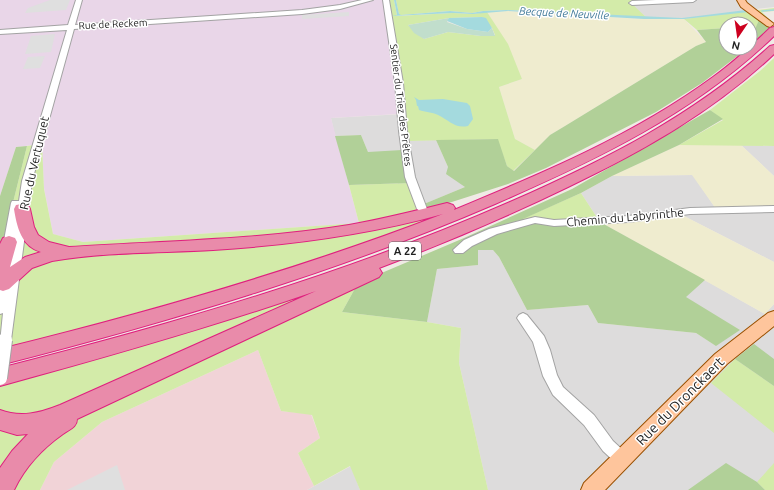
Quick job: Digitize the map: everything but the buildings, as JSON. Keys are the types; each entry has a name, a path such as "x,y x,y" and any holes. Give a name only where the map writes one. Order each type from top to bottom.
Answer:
{"highway":[{"name":"A 22","path":"0,378 177,328 330,278 478,222 543,193 647,124 700,91 742,60 770,24"},
{"name":"A 22","path":"2,343 160,315 328,262 593,161 637,146 688,116 739,79 774,48"},
{"path":"6,276 43,257 92,251 254,242 314,236 364,228 429,213 593,161"},
{"path":"0,420 18,426 39,422 68,412 541,198 593,161"},
{"path":"22,209 26,230 35,242 49,248 92,251"},
{"path":"6,276 9,242"},
{"path":"1,490 19,460 40,438 66,420 128,385"}],"main road":[{"path":"742,0 744,5 770,24"},
{"name":"Rue du Dronckaert","path":"591,490 721,359 774,317"}],"street":[{"name":"Rue du Vertuquet","path":"0,309 31,164 69,26 74,0"},
{"name":"Rue du Vertuquet","path":"9,242 20,182 69,26 79,0"},
{"name":"Rue de Reckem","path":"0,31 312,11 340,7 370,0"},
{"name":"Sentier du Triez des Prêtres","path":"386,0 399,82 403,131 410,177 422,209"},
{"path":"632,3 693,0"},
{"name":"Chemin du Labyrinthe","path":"460,250 468,243 493,231 535,220 554,223 628,219 690,211 774,209"},
{"name":"Rue du Vertuquet","path":"0,378 6,276"},
{"path":"523,318 543,350 550,376 558,391 589,420 608,446 622,459"}],"shaded area":[{"path":"0,0 366,0 369,2 374,0 383,0 399,101 398,114 331,118 359,223 83,242 53,234 44,188 42,144 16,147 0,196"},
{"path":"50,0 70,0 66,10 25,13 28,8"},
{"path":"665,0 774,0 774,7 756,9 762,12 684,19 646,17 630,3"},
{"path":"508,11 644,19 684,19 706,42 696,46 550,135 535,150 515,139 499,87 522,79 487,12"},
{"path":"349,12 349,16 302,19 302,15"},
{"path":"55,34 51,52 25,54 31,36"},
{"path":"45,56 40,68 23,69 28,57"},
{"path":"404,114 410,141 436,140 448,167 465,187 419,206 368,152 361,135 335,136 331,118"},
{"path":"679,145 741,145 774,176 774,208 716,209 692,175 612,176"},
{"path":"741,145 774,146 774,176"},
{"path":"693,175 716,209 774,208 774,262 680,214 600,222 581,193 612,176"},
{"path":"680,214 774,262 774,304 765,314 600,222"},
{"path":"478,250 493,250 499,257 527,310 588,305 598,323 696,333 715,345 685,297 705,280 765,314 774,304 774,490 488,490 459,363 461,328 427,322 437,269 478,265"},
{"path":"258,350 281,411 311,414 320,438 298,453 314,486 307,490 40,490 54,462 102,422"},
{"path":"117,465 125,490 67,490"},
{"path":"351,466 360,490 307,490"}],"green space":[{"path":"383,0 394,0 396,16 453,13 473,14 487,12 508,44 522,79 499,87 515,139 535,150 513,171 507,166 497,139 410,141 404,114 399,101","holes":["482,17 492,28 495,35 481,36 448,32 424,39 408,25 449,18"]},
{"path":"396,0 665,0 631,3 645,17 506,10 472,13 450,11 399,15"},
{"path":"774,8 774,11 762,12 773,23 770,26 758,23 758,16 718,16 718,29 697,30 684,19"},
{"path":"449,18 447,22 467,29 488,32 492,28 495,36 448,32 424,39 414,33 408,25"},
{"path":"759,20 770,26 758,39"},
{"path":"718,29 718,56 737,56 702,83 656,112 546,168 508,184 430,209 419,206 465,187 446,174 448,167 436,140 498,139 507,166 514,171 550,135 696,46 706,42 697,30"},
{"path":"774,58 774,146 679,145 723,120 710,110 760,71"},
{"path":"710,110 723,119 679,145 612,176 581,193 523,219 553,226 600,222 705,280 686,297 740,330 716,346 696,333 598,323 588,305 527,310 499,257 493,250 478,250 478,265 437,269 427,322 342,312 358,283 464,238 572,189"},
{"path":"361,135 368,152 402,150 410,183 349,185 335,136"},
{"path":"42,144 44,189 53,234 83,242 359,223 349,185 410,183 419,206 430,209 437,216 385,236 274,274 19,346 0,350 0,255 27,146"},
{"path":"27,146 0,255 0,196 16,147"},
{"path":"581,193 600,222 553,226 522,219"},
{"path":"353,276 358,283 342,312 427,322 461,328 459,363 488,490 360,490 350,466 314,486 298,453 320,438 312,415 281,411 258,350 102,422 54,462 40,490 0,490 0,384 164,340"},
{"path":"754,344 774,359 774,386 735,359"},
{"path":"735,359 774,386 774,433 711,383"},
{"path":"726,463 757,482 765,490 688,490"},
{"path":"774,463 774,490 765,490 757,482"}],"water":[{"path":"394,0 396,0 399,14 401,15 450,11 472,13 506,10 682,18 746,10 749,12 684,19 644,19 508,11 473,14 453,13 392,16 397,15"},
{"path":"449,18 486,18 492,28 488,32 467,29 447,21"},
{"path":"414,97 419,100 443,99 467,103 470,106 473,119 468,126 463,127 452,124 436,114 419,110"}],"waterway":[{"name":"Becque de Neuville","path":"762,11 774,10"}]}
